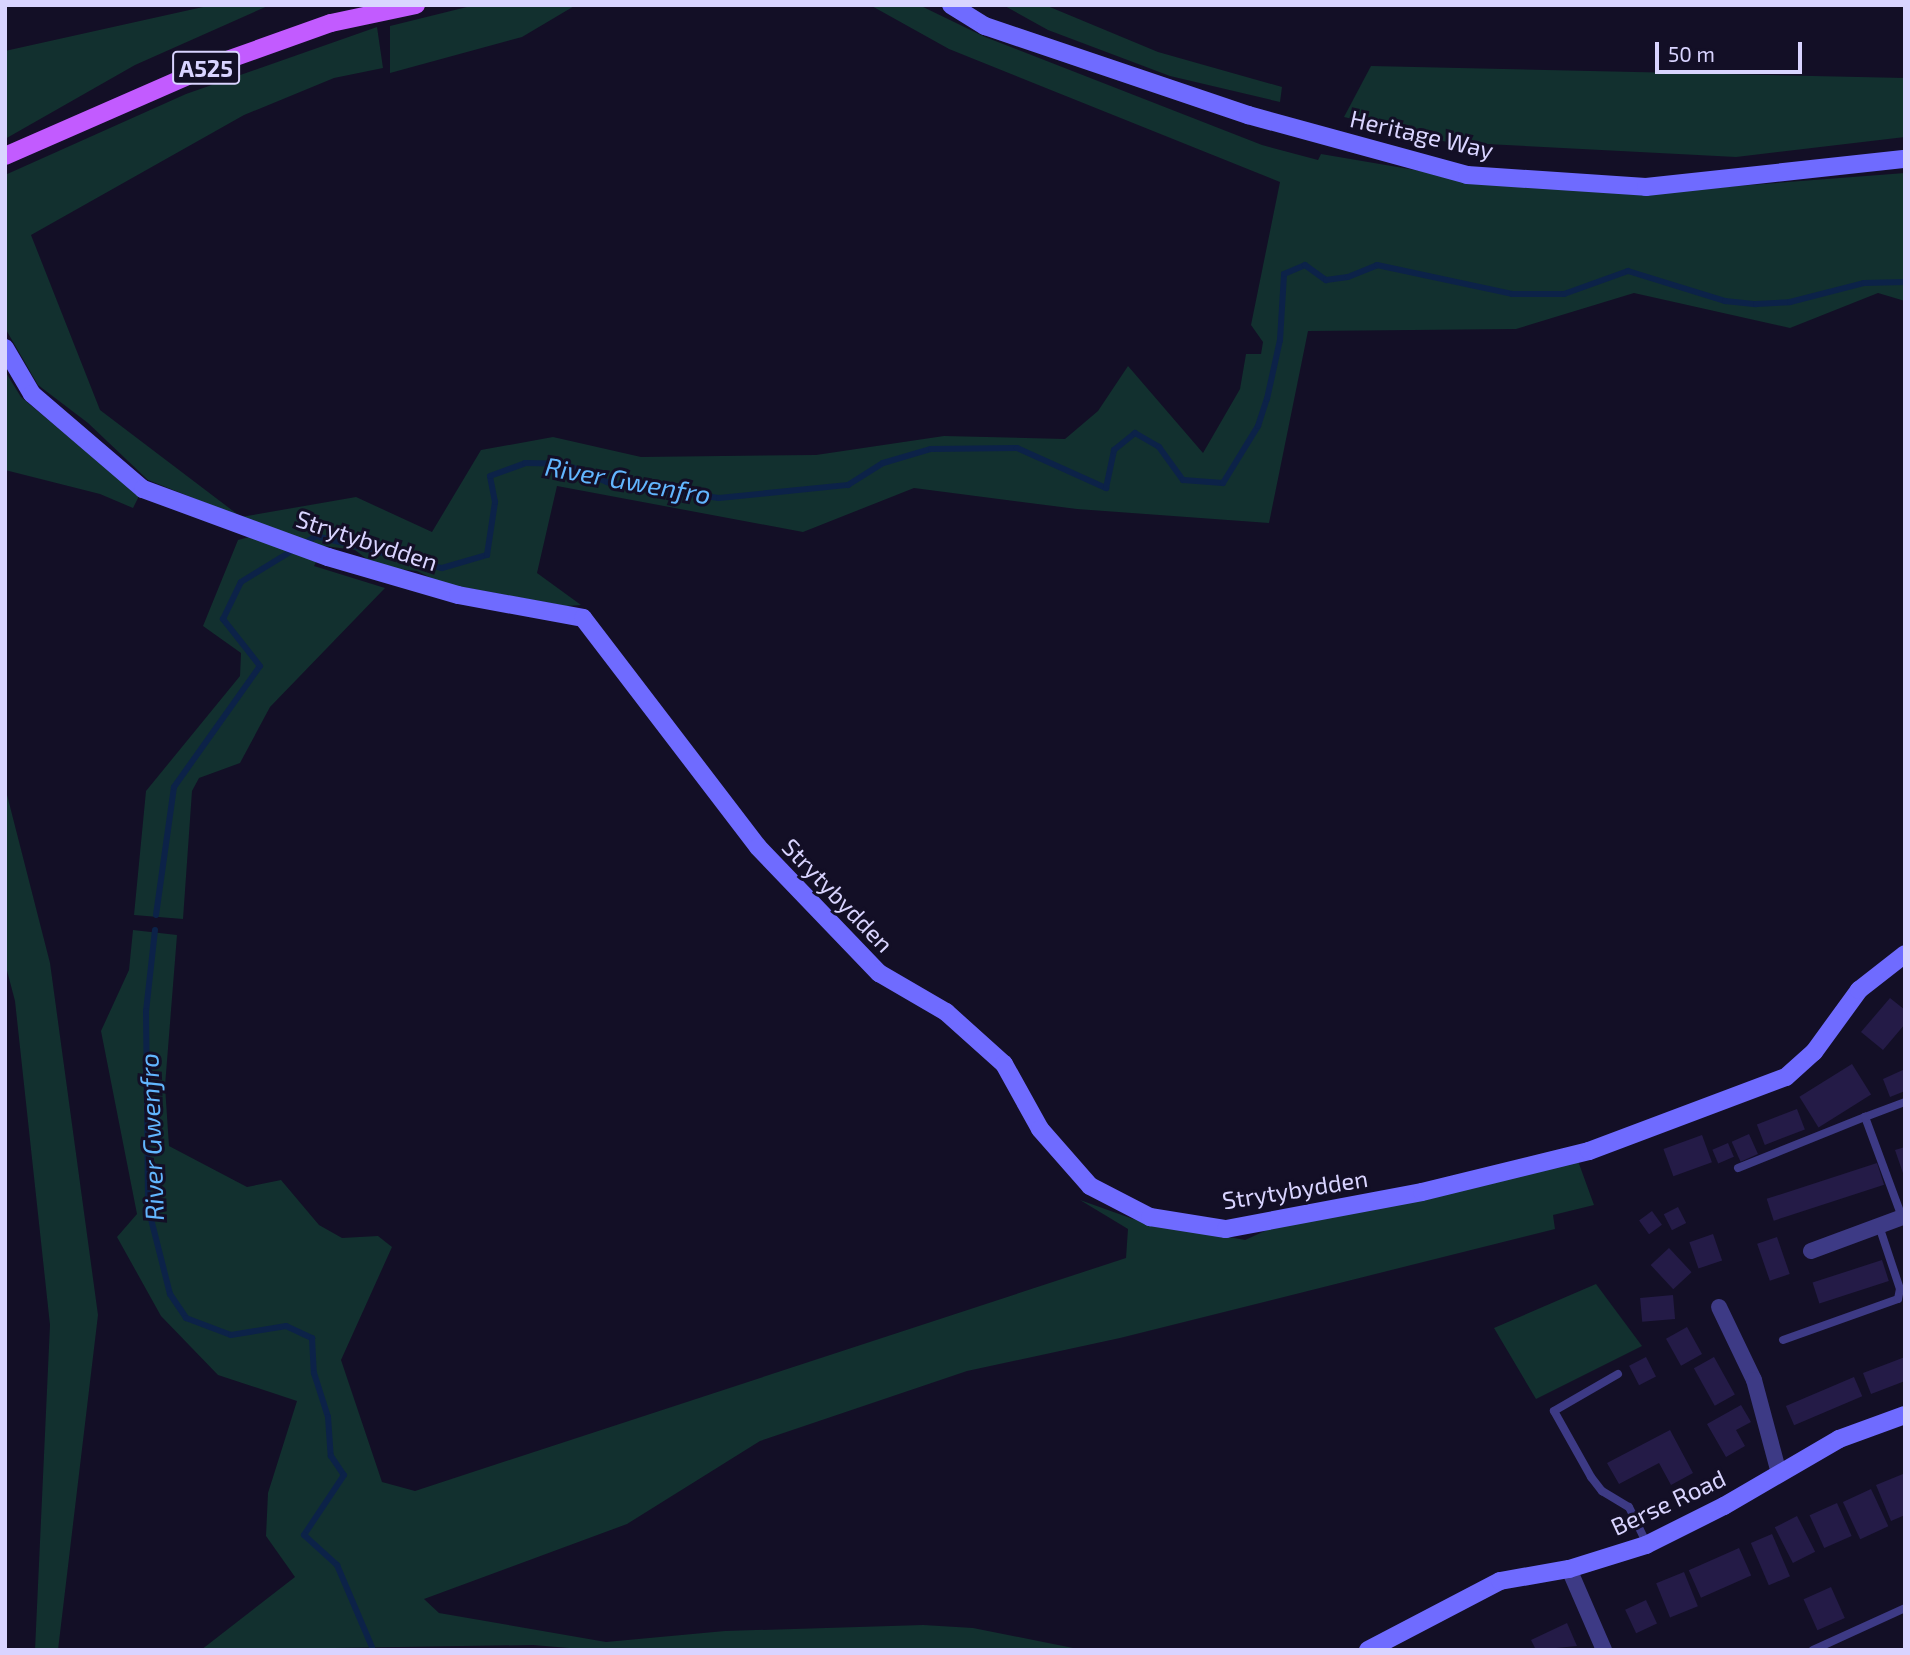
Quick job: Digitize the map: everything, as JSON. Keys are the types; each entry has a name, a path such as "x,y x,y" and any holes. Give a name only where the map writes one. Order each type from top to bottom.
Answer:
{"main road":[{"name":"A525","path":"5,156 213,65 360,11 415,5"}],"street":[{"name":"Heritage Way","path":"951,5 985,26 1248,115 1467,175 1646,187 1905,159"},
{"name":"Strytybydden","path":"5,348 32,394 144,489 302,546 458,595 583,618 758,847 879,973 946,1012 1004,1064 1040,1129 1090,1186 1150,1217 1226,1229 1422,1192 1590,1151 1786,1077 1814,1052 1859,990 1905,954"},
{"path":"1811,1251 1903,1217"},
{"path":"1719,1307 1754,1380 1779,1473"},
{"name":"Berse Road","path":"1368,1650 1500,1581 1569,1569 1647,1544 1839,1439 1905,1415"},
{"path":"1569,1569 1604,1650"}],"lane":[{"path":"1738,1168 1905,1102"},
{"path":"1865,1117 1903,1217"},
{"path":"1783,1340 1898,1299 1900,1289 1879,1226"},
{"path":"1618,1374 1554,1410 1591,1477 1602,1491 1629,1507 1647,1544"},
{"path":"1813,1650 1905,1608"}],"green space":[{"path":"212,5 270,5 135,65 5,139 5,51"},
{"path":"475,5 576,5 522,37 390,73 390,26"},
{"path":"870,5 919,5 985,37 1262,145 1318,160 1321,154 1468,179 1659,192 1905,173 1905,301 1878,293 1790,328 1634,293 1516,329 1308,331 1269,523 1077,509 914,488 803,532 557,486 537,573 581,605 566,606 441,583 417,571 377,567 355,550 324,546 314,566 385,588 270,707 240,763 199,778 192,791 183,919 134,915 146,791 240,676 241,653 203,626 238,540 253,536 241,517 356,497 432,532 481,450 553,437 641,457 816,455 944,436 1065,439 1098,411 1128,366 1203,453 1240,389 1246,354 1261,354 1263,342 1251,325 1280,182 949,49"},
{"path":"1003,5 1045,5 1158,52 1282,87 1280,102 1170,76 1048,30"},
{"path":"377,27 383,68 334,78 244,115 31,235 100,410 241,517 148,480 88,423 38,385 5,328 5,175 186,94"},
{"path":"1371,66 1905,78 1905,137 1736,157 1447,142 1344,117"},
{"path":"5,371 21,397 139,496 133,508 100,494 5,470"},
{"path":"5,787 50,963 98,1315 58,1650 35,1650 50,1325 15,1001 5,963"},
{"path":"133,930 177,935 165,1086 169,1146 247,1187 281,1180 319,1225 342,1238 378,1236 392,1247 341,1360 382,1482 415,1491 1126,1258 1128,1229 1080,1200 1133,1219 1245,1240 1276,1226 1578,1161 1594,1205 1553,1215 1555,1229 1120,1338 967,1371 760,1441 627,1524 424,1599 439,1613 606,1642 725,1631 923,1625 973,1628 1083,1650 593,1650 533,1645 201,1650 295,1577 266,1536 268,1493 297,1401 218,1375 161,1316 117,1237 137,1214 101,1031 129,970"},
{"path":"1596,1284 1642,1346 1536,1399 1494,1328"}],"building":[{"path":"1890,998 1905,1010 1905,1024 1883,1050 1861,1032"},
{"path":"1852,1064 1871,1095 1818,1127 1799,1097"},
{"path":"1905,1069 1905,1091 1890,1097 1883,1079"},
{"path":"1797,1109 1805,1130 1765,1145 1757,1124"},
{"path":"1749,1134 1758,1154 1741,1162 1732,1142"},
{"path":"1702,1135 1712,1162 1673,1176 1663,1149"},
{"path":"1728,1143 1734,1157 1718,1163 1712,1150"},
{"path":"1905,1147 1905,1176 1904,1176 1895,1150"},
{"path":"1877,1163 1884,1185 1774,1221 1767,1199"},
{"path":"1678,1207 1686,1223 1672,1230 1664,1214"},
{"path":"1652,1211 1662,1225 1649,1234 1639,1220"},
{"path":"1713,1234 1722,1260 1698,1269 1689,1242"},
{"path":"1777,1237 1790,1274 1770,1281 1757,1244"},
{"path":"1669,1248 1692,1272 1673,1289 1651,1265"},
{"path":"1882,1260 1889,1281 1819,1303 1813,1283"},
{"path":"1673,1295 1675,1319 1642,1322 1640,1298"},
{"path":"1687,1327 1702,1354 1681,1366 1666,1339"},
{"path":"1646,1357 1656,1377 1639,1385 1629,1366"},
{"path":"1714,1357 1735,1395 1715,1406 1694,1368"},
{"path":"1905,1357 1905,1381 1871,1394 1863,1373"},
{"path":"1854,1377 1862,1396 1794,1425 1786,1406"},
{"path":"1741,1405 1751,1422 1736,1430 1745,1446 1726,1457 1707,1424"},
{"path":"1670,1430 1693,1473 1671,1485 1659,1463 1619,1484 1607,1463"},
{"path":"1903,1474 1905,1515 1891,1521 1876,1485"},
{"path":"1871,1489 1888,1526 1860,1539 1843,1502"},
{"path":"1837,1503 1852,1536 1824,1548 1810,1515"},
{"path":"1797,1516 1815,1552 1793,1563 1775,1527"},
{"path":"1772,1534 1790,1576 1769,1585 1751,1543"},
{"path":"1739,1548 1751,1575 1701,1598 1689,1570"},
{"path":"1684,1572 1698,1606 1670,1618 1656,1583"},
{"path":"1831,1587 1845,1618 1817,1630 1804,1599"},
{"path":"1646,1600 1657,1624 1636,1633 1625,1610"},
{"path":"1567,1623 1577,1646 1536,1650 1531,1640"}],"waterway":[{"name":"River Gwenfro","path":"156,915 174,787 260,666 223,619 241,582 316,536 442,568 487,555 495,502 490,476 525,463 564,464 607,482 719,498 848,485 883,463 931,449 1017,448 1106,488 1114,450 1135,433 1159,447 1183,480 1223,483 1258,426 1267,399 1280,340 1284,274 1305,265 1326,280 1348,277 1377,265 1512,294 1564,294 1628,271 1725,301 1756,304 1790,302 1864,283 1905,282"},
{"name":"River Gwenfro","path":"155,930 146,1011 148,1207 170,1294 186,1318 231,1335 286,1326 312,1338 314,1373 328,1417 331,1456 344,1475 304,1535 337,1565 372,1647"}]}
